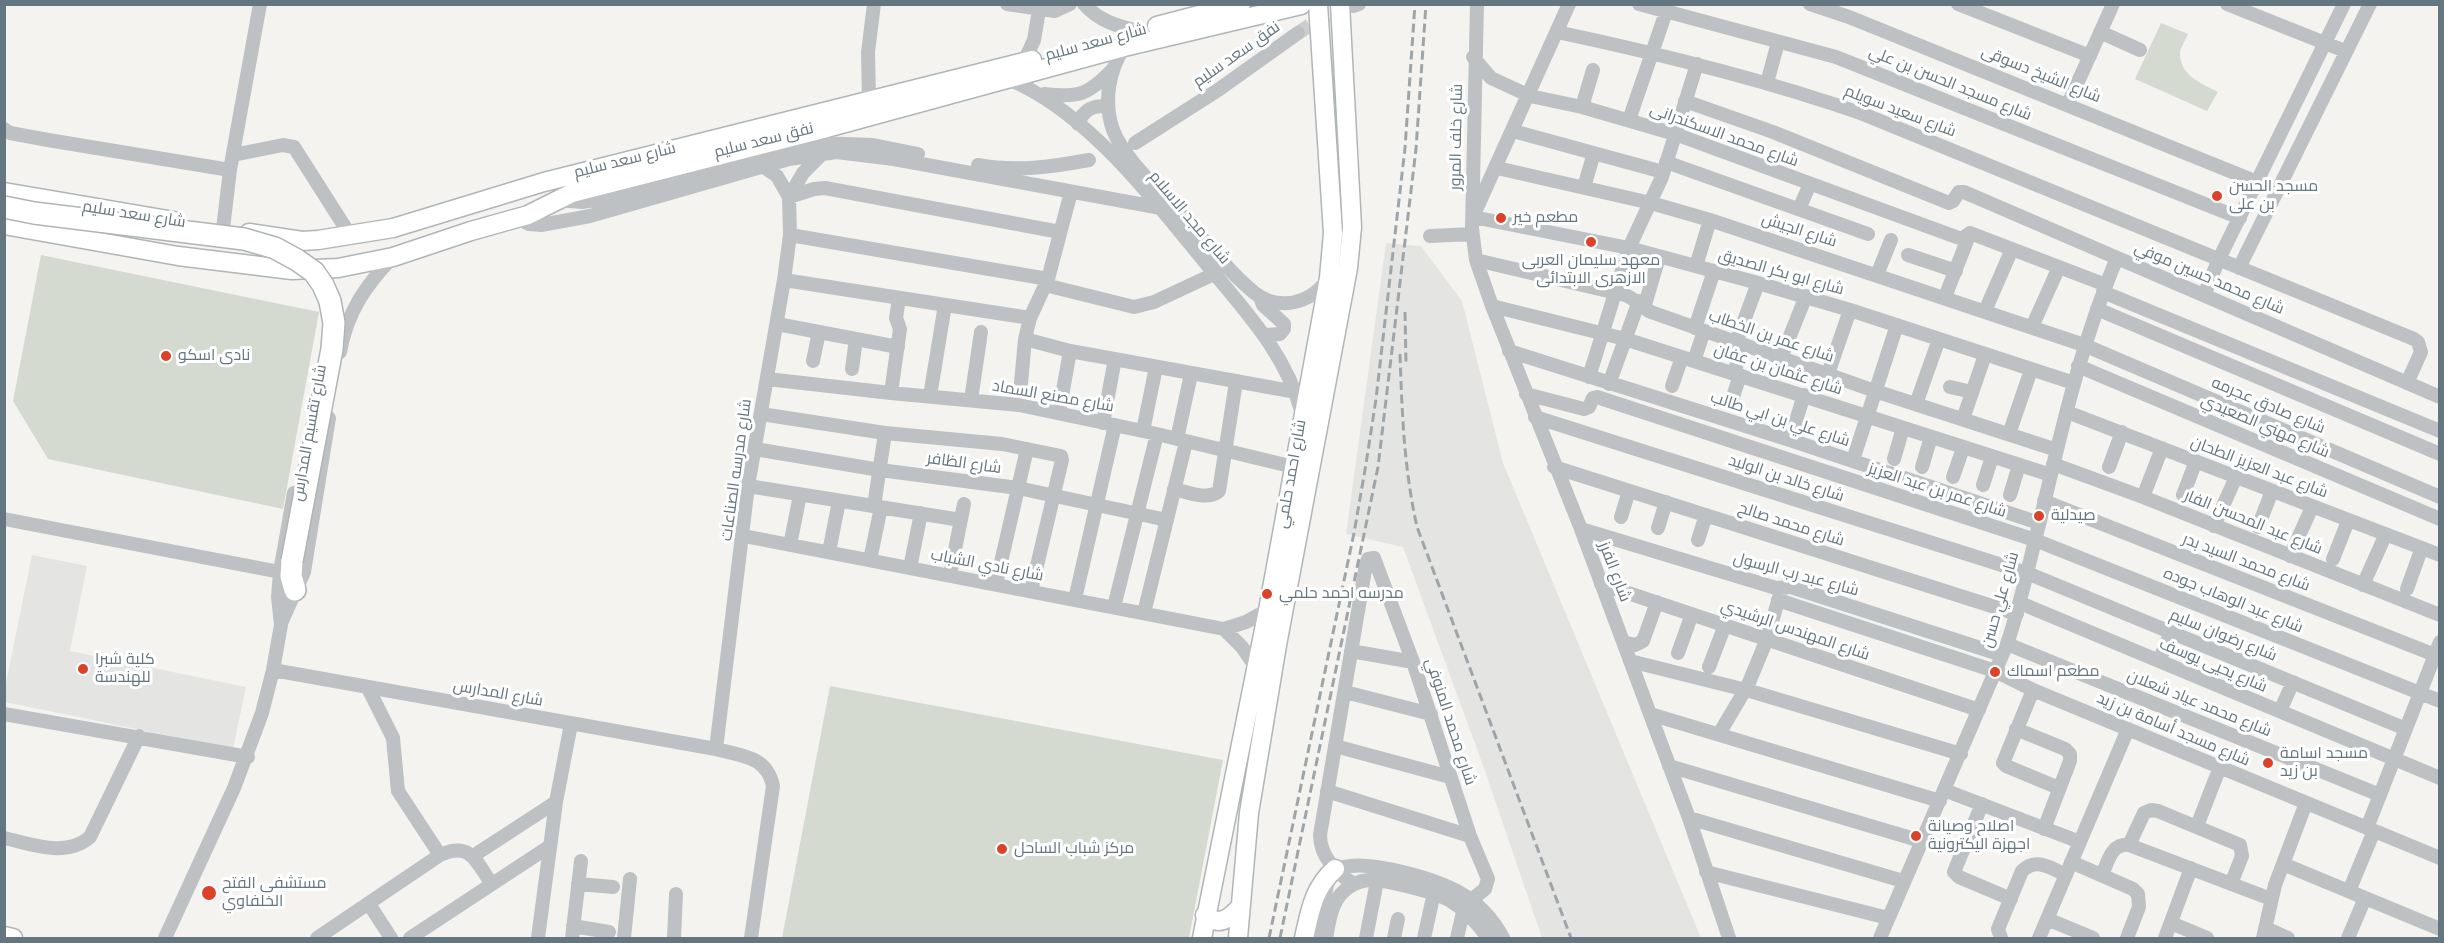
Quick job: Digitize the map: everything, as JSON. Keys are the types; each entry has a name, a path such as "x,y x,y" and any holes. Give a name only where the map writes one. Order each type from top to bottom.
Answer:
{"highway":[{"path":"4,207 262,243 297,260 314,272 330,301 334,323 332,349 286,567 295,590"}],"main road":[{"name":"شارع سعد سليم","path":"4,192 302,240 350,235 393,228 544,182 1024,62 1241,4"},
{"name":"شارع احمد حلمي","path":"1202,939 1205,915 1257,669 1329,278 1333,232 1318,4"},
{"name":"شارع سعد سليم","path":"4,225 178,256 292,270 338,268 393,257 518,218 538,211 572,193 1124,47 1301,5"},
{"name":"شارع احمد حلمي","path":"1238,939 1249,813 1275,656 1348,268 1352,227 1350,5"},
{"path":"544,182 546,194 556,200"},
{"path":"481,202 489,212 488,226"},
{"path":"178,256 174,240 181,222"},
{"path":"1304,939 1312,901 1321,882 1335,869"},
{"path":"1205,915 1216,922 1221,922 1240,908"},
{"path":"4,936 13,939"}],"street":[{"path":"223,229 233,155 260,4"},
{"path":"869,100 868,52 874,4"},
{"path":"1007,4 1055,11 1070,4"},
{"path":"1084,4 1107,22 1138,32"},
{"name":"شارع خلف المرور","path":"1469,4 1469,43 1472,56 1475,58"},
{"name":"شارع خلف المرور","path":"1473,217 1477,4"},
{"path":"1473,217 1530,96 1569,4"},
{"name":"شارع مسجد الحسن بن علي","path":"1640,4 1836,57 2240,218"},
{"name":"شارع الشيخ دسوقى","path":"1810,4 1845,9 2258,182"},
{"path":"1958,4 2090,56"},
{"path":"2228,4 2345,51"},
{"path":"2204,295 2219,259 2344,4"},
{"path":"2239,268 2370,4"},
{"path":"2068,104 2100,32 2108,6"},
{"path":"1024,62 1034,40 1040,7"},
{"path":"1629,120 1666,12"},
{"name":"شارع سعيد سويلم","path":"1557,32 1652,52 1767,83 1897,127 2414,339 2418,342 2421,352 2407,383"},
{"path":"2100,32 2140,50"},
{"name":"نفق سعد سليم","path":"1135,143 1218,90 1298,33"},
{"path":"1767,83 1778,42"},
{"name":"شارع مجد الاسلام","path":"1124,47 1113,70 1108,88 1108,107 1113,130 1125,152 1223,261 1260,297 1263,305 1281,319 1284,327 1278,336 1266,335"},
{"name":"شارع محمد الاسكندرانى","path":"1475,58 1491,78 1530,96 1582,107 1675,134 1959,238 1969,234 2059,267 2104,289 2439,431"},
{"path":"1588,377 1629,248 1651,203 1665,167 1697,64"},
{"path":"1039,94 1078,95 1093,88 1113,70"},
{"path":"1582,107 1593,70"},
{"name":"شارع مجد الاسلام","path":"1008,79 1039,94 1078,124 1128,171 1161,208 1266,335 1286,368 1303,415"},
{"name":"شارع محمد حسين موفي","path":"1685,101 1781,135 1949,203 1959,192 1965,192 2439,397"},
{"path":"1078,124 1083,114 1092,108 1108,107"},
{"path":"4,129 10,133 231,170"},
{"path":"1513,131 1594,153 1665,167 1799,209 1868,234"},
{"name":"نفق سعد سليم","path":"556,200 582,202 603,200 817,143 873,145 997,168 1030,169 1089,160"},
{"path":"233,155 283,144 294,147 350,235"},
{"name":"شارع سعد سليم","path":"518,218 529,224 541,225 590,216 804,156 847,153 894,159 1161,208"},
{"path":"1584,188 1594,153"},
{"path":"789,197 802,173 822,154"},
{"path":"764,167 777,176 789,197"},
{"name":"شارع الجيش","path":"1497,168 1651,203 1710,220 2084,345"},
{"path":"1799,209 1810,184"},
{"path":"789,197 825,188 1060,232"},
{"path":"1019,405 1024,339 1030,318 1046,282 1071,192"},
{"name":"شارع مدرسه الصناعات","path":"716,749 744,536 748,486 777,324 790,235 789,197"},
{"name":"شارع الفرز","path":"1473,217 1472,234 1476,260 1491,306 1581,530 1689,818 1729,937"},
{"name":"شارع ابو بكر الصديق","path":"1473,217 1629,248 1806,296 2074,383"},
{"path":"1696,266 1710,220"},
{"path":"1430,236 1472,234"},
{"path":"1945,297 1969,234"},
{"path":"790,235 1046,282 1134,307 1154,302 1214,274"},
{"path":"1877,274 1891,240"},
{"path":"1985,311 2012,249"},
{"path":"1908,255 1956,271"},
{"name":"شارع تقسيم المدارس","path":"280,625 303,572 343,339 349,317 359,296 393,257"},
{"path":"1609,384 1659,257"},
{"name":"شارع علي حسن","path":"1880,939 1903,881 2005,650 2019,609 2084,345 2117,258"},
{"name":"شارع عمر بن الخطاب","path":"1476,260 1615,293 1700,329 1781,358 2057,450"},
{"path":"2032,327 2059,267"},
{"name":"شارع تقسيم المدارس","path":"165,939 248,757 273,670 286,567 327,336 327,319 322,302 313,287 292,270"},
{"path":"1672,386 1688,359 1700,329 1714,271"},
{"path":"1260,297 1285,303 1302,300 1317,292 1329,278"},
{"path":"784,280 1030,318"},
{"path":"1731,403 1741,350 1738,337 1758,283"},
{"path":"1781,358 1806,296"},
{"path":"891,393 900,329 896,318 899,298"},
{"path":"930,396 945,305"},
{"name":"شارع عثمان بن عفان","path":"1491,306 1625,339 1992,457 2019,465 2052,470"},
{"path":"2097,309 2439,454"},
{"path":"1828,374 1850,310"},
{"path":"777,324 898,347"},
{"path":"1853,460 1897,325"},
{"path":"813,361 819,332"},
{"path":"971,400 981,332"},
{"path":"852,369 856,339"},
{"path":"1024,339 1070,351 1156,368 1296,392"},
{"path":"1916,404 1940,339"},
{"name":"شارع صادق عجرمه","path":"2084,345 2439,497"},
{"path":"1059,413 1070,351"},
{"name":"شارع علي بن ابي طالب","path":"1509,351 1853,460 2039,523"},
{"path":"1963,419 1985,355"},
{"path":"1075,599 1097,505 1109,424 1115,359"},
{"name":"شارع مهني الصعيدي","path":"2078,366 2439,519"},
{"path":"1114,607 1137,513 1150,432 1156,368"},
{"path":"2009,434 2031,370"},
{"path":"1144,613 1174,489 1191,374"},
{"name":"شارع مصنع السماد","path":"767,379 1019,405 1150,432 1294,467"},
{"path":"1174,489 1208,496 1219,491 1236,382"},
{"path":"1950,387 1972,392"},
{"name":"شارع عمر بن عبد العزيز","path":"1526,394 1584,409 1589,407 1593,398 1597,397 2035,540"},
{"path":"1791,440 1804,395"},
{"name":"شارع عبد العزيز الطحان","path":"2067,412 2439,555"},
{"path":"761,414 885,433 992,443 1060,456 1062,460 1031,591"},
{"name":"شارع خالد بن الوليد","path":"1535,417 2027,573"},
{"path":"1894,459 1903,428"},
{"path":"2109,467 2122,432"},
{"path":"870,560 885,433"},
{"path":"1922,467 1931,437"},
{"path":"1953,477 1963,448"},
{"path":"2143,497 2162,448"},
{"name":"شارع الظافر","path":"755,449 880,470 1018,488 1167,520"},
{"path":"996,584 1027,449"},
{"path":"1983,485 1992,457"},
{"path":"2183,495 2196,461"},
{"path":"2010,495 2019,465"},
{"name":"شارع محمد صالح","path":"1554,466 1706,515 2019,609"},
{"name":"شارع عبد المحسن الفار","path":"2052,470 2143,497 2439,615"},
{"path":"2214,526 2236,477"},
{"path":"748,486 962,520"},
{"path":"1621,517 1629,490"},
{"path":"2258,528 2272,491"},
{"path":"790,545 800,495"},
{"path":"829,552 839,501"},
{"name":"شارع محمد السيد بدر","path":"2044,501 2437,648"},
{"path":"1658,528 1666,502"},
{"path":"950,576 964,504"},
{"path":"2290,556 2312,507"},
{"path":"910,568 921,513"},
{"path":"1698,540 1706,515"},
{"path":"4,519 286,567"},
{"path":"2333,559 2348,521"},
{"name":"شارع عبد رب الرسول","path":"1581,530 1776,588 1780,594 1791,587 2005,650"},
{"name":"شارع نادي الشباب","path":"744,536 1224,629"},
{"path":"2363,585 2385,536"},
{"name":"شارع عبد الوهاب جوده","path":"2035,540 2439,701"},
{"path":"2407,589 2421,550"},
{"name":"شارع محمد المنوفي","path":"1352,651 1367,562 1372,558 1377,560 1431,714 1470,836 1488,879 1485,889 1467,906"},
{"name":"شارع رضوان سليم","path":"2027,573 2406,729"},
{"name":"شارع المهندس الرشيدي","path":"1601,584 1979,710"},
{"path":"1719,734 1745,690 1767,639 1780,594"},
{"name":"شارع مسجد أسامة بن زيد","path":"1780,594 1995,671 2033,690 2439,858"},
{"path":"1623,642 1635,645 1644,641 1657,602"},
{"name":"شارع يحيى يوسف","path":"2019,609 2158,661 2439,778"},
{"path":"1257,669 1242,647 1224,629 1246,622 1268,610"},
{"path":"1677,653 1692,614"},
{"path":"1709,667 1725,625"},
{"path":"2158,661 2171,632"},
{"path":"2349,891 2380,795 2437,648"},
{"name":"شارع محمد عياد شعلان","path":"2005,650 2380,795"},
{"path":"1354,884 1335,869 1320,843 1352,651 1413,662"},
{"path":"1630,661 1745,690 1961,754"},
{"name":"شارع المدارس","path":"273,670 716,749 754,759 770,775 773,786 751,939"},
{"path":"2280,711 2293,682"},
{"path":"368,688 393,738 398,791 440,855"},
{"path":"2033,690 2002,760 2004,765 2059,788"},
{"path":"1346,692 1431,714"},
{"path":"4,714 248,757"},
{"path":"1650,714 1942,796 1982,804 2080,842"},
{"path":"538,939 556,802 571,724"},
{"path":"2016,729 2068,751 2070,757 2044,829"},
{"path":"2038,939 2128,729"},
{"path":"4,838 64,849 83,843 90,837 139,736"},
{"path":"1335,746 1450,777"},
{"path":"1669,766 1921,841"},
{"path":"2197,826 2220,767"},
{"path":"1327,791 1470,836"},
{"path":"473,856 556,802"},
{"path":"2288,939 2265,933 2271,899 2306,803"},
{"path":"1982,804 1954,872 1959,878 2011,899"},
{"path":"2129,845 2144,813 2151,810 2197,826 2240,845 2242,856 2231,884"},
{"path":"1689,818 1903,881"},
{"path":"2102,875 2112,850 2123,844 2271,899"},
{"path":"415,937 491,883 550,846"},
{"path":"317,939 440,855 459,850 473,856 491,883"},
{"path":"581,861 572,932 609,932"},
{"path":"2001,939 1998,929 2022,871 2035,863 2102,875 2133,889 2140,900 2127,939"},
{"path":"2283,864 2439,929"},
{"path":"1315,939 1329,880 1335,869 1350,865 1369,865 1427,877 1454,889 1488,939"},
{"path":"2165,939 2191,868"},
{"path":"1706,872 1888,918"},
{"path":"624,939 630,879"},
{"path":"1326,939 1335,903 1344,892 1354,884 1377,881 1434,893 1467,906 1488,916 1503,939"},
{"path":"1366,939 1377,881"},
{"path":"578,884 613,887"},
{"path":"1424,939 1434,893"},
{"path":"674,939 676,894"},
{"path":"2348,939 2365,898"},
{"path":"369,904 390,939"},
{"path":"1457,939 1467,906"},
{"path":"1394,939 1398,919"},
{"path":"2047,920 2093,939"},
{"path":"2171,923 2207,939"},
{"path":"1729,937 1744,939"}],"shaded area":[{"path":"2161,23 2188,34 2180,52 2183,67 2192,77 2218,92 2207,111 2135,79"},
{"path":"1386,243 1421,246 1462,301 1503,463 1701,938 1542,938 1485,771 1403,547 1346,534"},
{"name":"نادى اسكو","path":"41,255 319,312 283,509 48,459 13,401"},
{"name":"كلية شبرا للهندسة","path":"32,555 87,566 70,651 246,687 233,749 5,702 5,688"},
{"name":"مركز شباب الساحل","path":"830,686 1223,760 1189,938 782,938"}],"tunnel":[{"path":"1298,33 1324,16 1347,8"}],"railway":[{"path":"1269,938 1354,533 1366,464 1376,399 1405,148 1415,4"},
{"path":"1280,938 1378,467 1416,149 1426,4"},
{"path":"1405,312 1406,363"},
{"path":"1400,354 1406,462 1417,527 1571,938"}],"place":[{"name":"مسجد الحسن بن على","path":"2217,196"},
{"name":"مطعم خير","path":"1501,218"},
{"name":"معهد سليمان العربى الازهرى الابتدائى","path":"1591,242"},
{"name":"نادى اسكو","path":"166,356"},
{"name":"صيدلية","path":"2039,516"},
{"name":"مدرسه احمد حلمي","path":"1267,594"},
{"name":"كلية شبرا للهندسة","path":"83,669"},
{"name":"مطعم اسماك","path":"1995,672"},
{"name":"مسجد اسامة بن زيد","path":"2268,763"},
{"name":"اصلاح وصيانة اجهزة اليكترونية","path":"1916,836"},
{"name":"مركز شباب الساحل","path":"1002,849"},
{"name":"مستشفي الفتح الخلفاوي","path":"209,893"}]}
